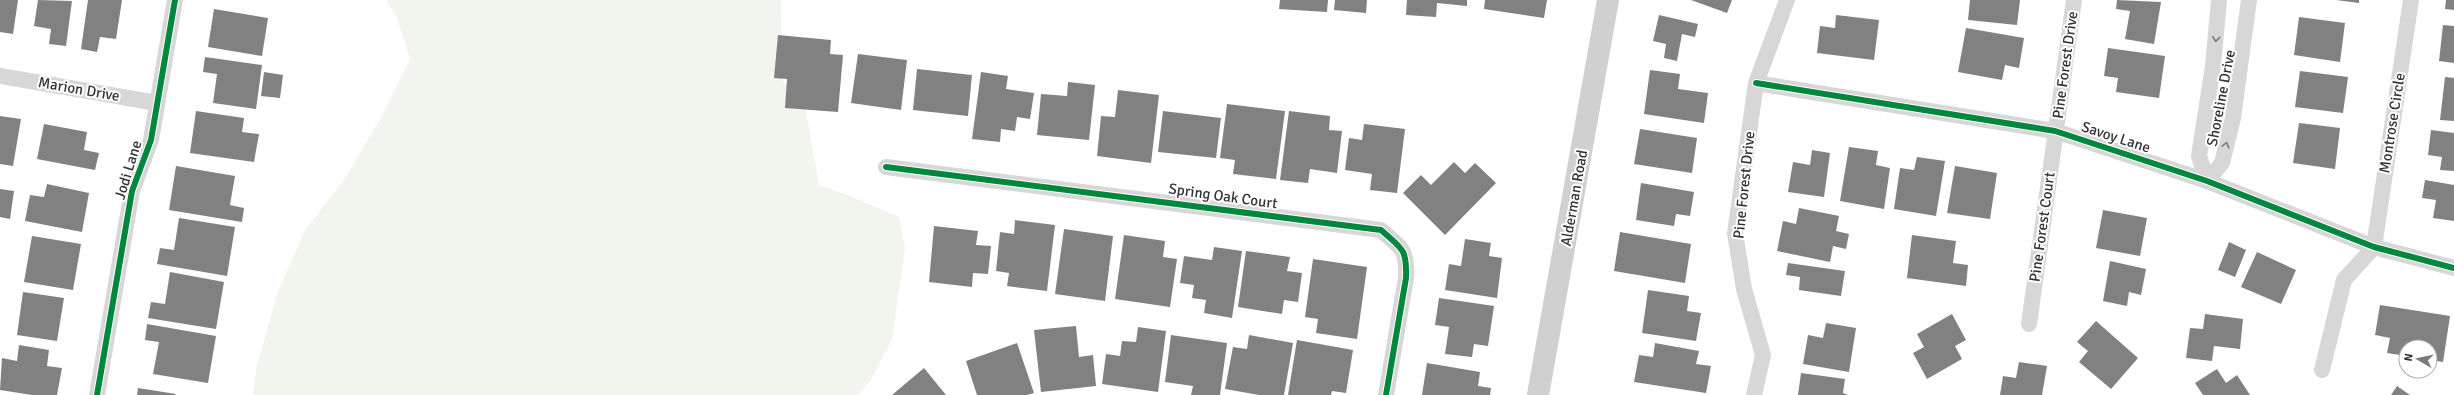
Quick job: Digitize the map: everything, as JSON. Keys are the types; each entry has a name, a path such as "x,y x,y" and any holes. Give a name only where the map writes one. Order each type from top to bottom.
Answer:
{"street":[{"name":"Jodi Lane","path":"97,395 132,191 151,140 174,0"},
{"name":"Alderman Road","path":"1538,395 1608,0"},
{"name":"Pine Forest Drive","path":"1754,395 1763,356 1744,289 1736,233 1756,83 1787,0"},
{"name":"Pine Forest Drive","path":"2055,131 2074,0"},
{"name":"Shoreline Drive","path":"2207,180 2199,156 2213,66 2219,0"},
{"name":"Shoreline Drive","path":"2207,180 2222,163 2233,118 2242,70 2249,0"},
{"name":"Montrose Circle","path":"2374,247 2411,0"},
{"name":"Marion Drive","path":"0,76 157,103"},
{"name":"Savoy Lane","path":"1756,83 2055,131 2207,180 2374,247 2454,268"},
{"name":"Pine Forest Court","path":"2029,324 2055,131"},
{"name":"Spring Oak Court","path":"886,167 1381,230 1404,251 1407,263 1406,278 1386,395"},
{"path":"2322,370 2344,280 2374,247"}],"shaded area":[{"path":"386,0 781,0 782,79 806,111 819,185 850,196 899,217 905,248 892,339 871,380 858,395 253,395 256,370 277,294 305,230 346,177 383,114 410,59 397,18"}],"building":[{"path":"0,0 18,0 13,34 0,32"},
{"path":"38,0 72,1 66,46 49,44 51,29 34,26"},
{"path":"88,0 122,0 116,39 100,37 97,52 81,49"},
{"path":"1280,0 1328,0 1327,12 1279,9"},
{"path":"1335,0 1367,0 1366,13 1334,10"},
{"path":"1407,0 1467,0 1467,6 1437,3 1436,17 1406,15"},
{"path":"1485,0 1547,0 1544,18 1484,9"},
{"path":"1691,0 1732,0 1727,13"},
{"path":"1970,0 2020,0 2017,25 1968,20"},
{"path":"2117,0 2161,2 2154,44 2125,39 2130,11 2116,9"},
{"path":"2336,0 2359,0 2359,3"},
{"path":"2446,0 2454,0 2454,10 2445,9"},
{"path":"214,9 268,18 262,56 208,47"},
{"path":"1659,15 1698,24 1695,37 1682,34 1677,61 1664,58 1666,44 1653,41"},
{"path":"1836,15 1879,20 1874,60 1817,53 1820,26 1835,28"},
{"path":"2299,17 2345,23 2340,62 2294,55"},
{"path":"2443,25 2454,26 2454,63 2439,61"},
{"path":"1966,28 2024,38 2019,68 2005,65 2002,80 1958,72"},
{"path":"778,35 831,40 830,54 843,55 838,112 785,108 787,79 774,78"},
{"path":"2108,48 2165,56 2159,98 2116,92 2118,78 2104,76"},
{"path":"858,54 907,60 901,110 851,103"},
{"path":"205,57 262,65 256,109 213,103 217,74 203,72"},
{"path":"917,69 972,75 968,116 913,110"},
{"path":"1650,70 1680,74 1678,89 1708,93 1704,123 1644,114"},
{"path":"2300,71 2348,77 2343,113 2295,107"},
{"path":"264,72 283,75 280,98 261,96"},
{"path":"981,72 1008,76 1006,89 1034,93 1030,119 1017,117 1015,131 1001,129 1000,142 972,139"},
{"path":"2445,77 2454,78 2454,121 2440,120"},
{"path":"1068,82 1095,85 1089,140 1037,135 1041,94 1067,96"},
{"path":"1118,90 1159,95 1151,163 1097,156 1101,116 1115,117"},
{"path":"1227,104 1285,111 1276,179 1233,174 1235,160 1220,158"},
{"path":"196,111 244,118 242,132 259,134 254,162 190,153"},
{"path":"1163,111 1221,118 1216,158 1158,152"},
{"path":"1289,111 1330,116 1329,130 1342,131 1337,173 1310,169 1308,183 1280,180"},
{"path":"0,116 21,119 13,166 0,164"},
{"path":"2299,123 2340,128 2335,169 2293,163"},
{"path":"44,124 87,132 84,150 99,153 95,170 37,159"},
{"path":"1364,124 1405,129 1397,193 1370,190 1372,174 1345,170 1349,138 1362,140"},
{"path":"1640,129 1697,138 1692,173 1634,164"},
{"path":"2431,130 2454,133 2454,171 2440,170 2442,157 2428,155"},
{"path":"1849,147 1878,151 1876,165 1890,168 1884,209 1840,201"},
{"path":"1812,150 1830,153 1824,197 1788,192 1793,162 1810,165"},
{"path":"1917,157 1945,161 1936,216 1894,209 1900,168 1914,170"},
{"path":"1454,162 1465,173 1475,163 1496,183 1445,235 1403,193 1421,175 1431,185"},
{"path":"176,166 235,176 230,205 244,208 242,222 169,210"},
{"path":"1955,166 1997,173 1990,219 1947,213"},
{"path":"2425,180 2454,185 2454,221 2433,218 2436,200 2422,198"},
{"path":"1641,183 1694,192 1690,216 1676,214 1674,226 1636,220"},
{"path":"47,184 89,193 82,232 25,221 30,195 44,197"},
{"path":"0,189 14,191 10,219 0,217"},
{"path":"1799,208 1839,216 1836,231 1849,234 1846,249 1833,246 1830,262 1777,251 1783,221 1796,224"},
{"path":"2103,210 2147,218 2140,256 2096,248"},
{"path":"179,218 235,227 227,276 157,264 160,248 174,250"},
{"path":"1015,220 1055,225 1047,291 1007,286 1009,273 996,271 1000,232 1014,234"},
{"path":"934,226 978,231 976,245 991,246 988,274 973,273 972,287 929,282"},
{"path":"1064,229 1113,236 1105,301 1055,294"},
{"path":"1620,232 1691,244 1685,283 1614,271"},
{"path":"1124,235 1165,241 1163,257 1177,259 1170,307 1115,299"},
{"path":"1912,235 1956,241 1953,263 1968,265 1966,286 1907,278"},
{"path":"32,236 81,244 73,290 24,282"},
{"path":"1465,239 1491,243 1489,256 1502,258 1497,298 1445,290 1449,264 1461,266"},
{"path":"2229,242 2246,250 2235,277 2218,270"},
{"path":"1214,247 1242,251 1232,318 1204,313 1206,300 1192,298 1194,285 1180,283 1184,256 1212,260"},
{"path":"1246,251 1290,257 1287,271 1302,273 1298,302 1284,300 1282,314 1238,307"},
{"path":"2257,252 2296,270 2281,304 2241,287"},
{"path":"1313,259 1367,267 1357,339 1316,333 1318,319 1305,317"},
{"path":"2110,261 2146,269 2141,295 2129,292 2127,306 2103,301"},
{"path":"1788,263 1845,271 1841,296 1799,290 1800,277 1786,275"},
{"path":"170,272 224,282 216,329 148,318 151,302 165,304"},
{"path":"1648,290 1689,296 1687,311 1701,313 1696,341 1642,333"},
{"path":"23,292 64,298 57,341 17,335"},
{"path":"1439,298 1494,306 1488,346 1474,344 1472,357 1445,354 1449,327 1435,325"},
{"path":"2380,305 2450,316 2443,362 2438,361 2438,339 2398,339 2398,355 2387,353 2390,338 2375,335"},
{"path":"1952,314 1966,340 1955,346 1962,359 1927,379 1913,353 1924,347 1917,334"},
{"path":"2205,314 2243,319 2240,349 2214,346 2212,361 2186,358 2190,328 2203,329"},
{"path":"2096,321 2138,358 2111,389 2079,362 2088,351 2077,342"},
{"path":"1826,323 1856,328 1849,372 1803,364 1808,335 1823,338"},
{"path":"147,324 216,336 208,383 153,374 159,342 145,340"},
{"path":"1076,326 1079,357 1093,355 1096,386 1041,392 1034,330"},
{"path":"1138,327 1166,331 1158,392 1102,384 1106,354 1120,356 1122,341 1136,342"},
{"path":"1171,335 1227,343 1220,395 1191,395 1193,386 1165,382"},
{"path":"1249,335 1293,343 1284,395 1259,395 1225,389 1233,347 1247,349"},
{"path":"1297,340 1353,350 1346,393 1332,391 1331,395 1288,395"},
{"path":"1017,343 1034,393 1027,395 977,395 966,361"},
{"path":"1655,343 1699,351 1696,364 1711,366 1706,393 1634,382 1639,355 1653,357"},
{"path":"19,345 49,350 47,366 62,368 57,395 32,395 0,390 2,358 17,361"},
{"path":"2019,362 2047,366 2042,395 2000,395 2003,376 2016,378"},
{"path":"1427,363 1480,372 1478,386 1491,388 1490,395 1422,395"},
{"path":"924,368 946,395 892,395"},
{"path":"2217,369 2226,383 2237,375 2250,395 2203,395 2195,383"},
{"path":"1801,373 1845,379 1843,393 1848,395 1798,395"},
{"path":"2397,386 2410,395 2391,395"},
{"path":"138,388 176,394 137,395"}],"cycle path":[{"path":"97,395 132,191 151,140 175,0"},
{"path":"1756,83 2055,131 2207,181 2374,247 2454,268"},
{"path":"886,167 1381,230 1402,250 1406,268 1406,278 1386,395"}]}
